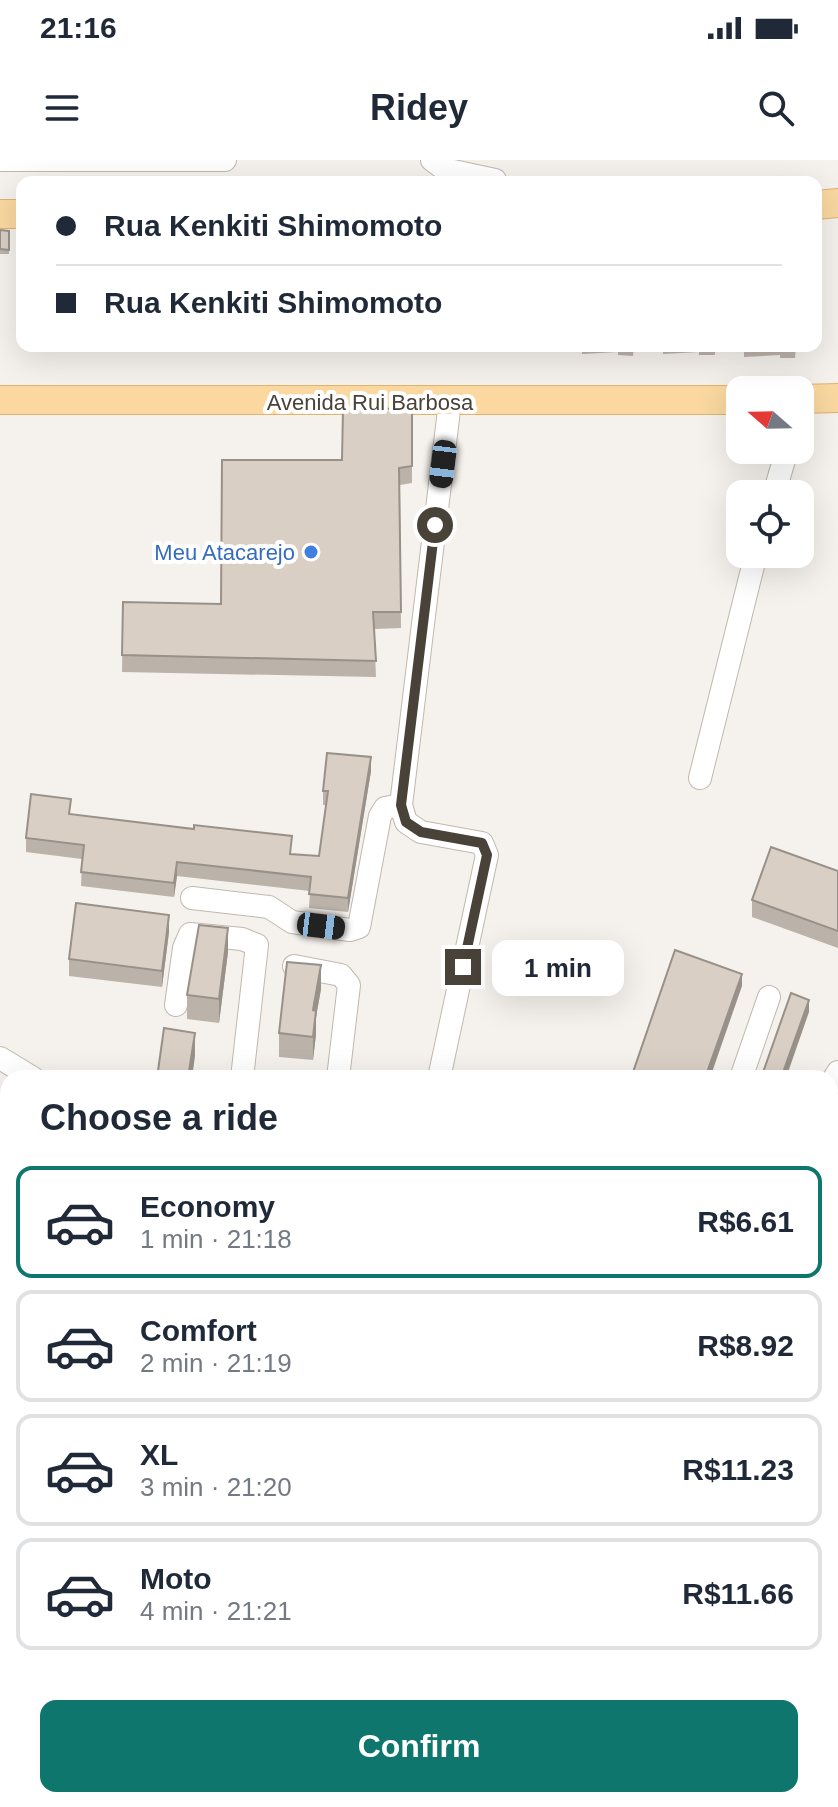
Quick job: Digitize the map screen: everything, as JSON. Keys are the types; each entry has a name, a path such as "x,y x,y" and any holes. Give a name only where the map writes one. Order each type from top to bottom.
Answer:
{"main road":[{"path":"814,401 838,398"},
{"name":"Avenida Rui Barbosa","path":"0,400 726,400"}],"street":[{"path":"0,160 225,160"},
{"path":"432,160 444,169 476,176"},
{"path":"441,1070 487,855 482,843 421,832 406,822 401,805 450,402"},
{"path":"700,778 752,568"},
{"path":"192,898 269,907 292,922 350,930 359,927 380,816 385,808 401,805"},
{"path":"176,1005 184,948 190,934 242,939 257,945 243,1070"},
{"path":"287,965 341,975 349,985 339,1070"},
{"path":"744,1070 769,997"},
{"path":"0,1058 20,1070"}],"building":[{"path":"0,230 9,231 9,250 0,249"},
{"name":"Meu Atacarejo","path":"412,408 412,466 399,468 401,612 373,612 376,661 122,655 123,602 221,604 222,460 342,460 343,410"},
{"path":"327,753 371,757 348,898 309,894 311,877 177,862 174,883 81,872 84,845 26,838 31,794 71,799 69,814 194,829 194,825 292,836 290,854 319,856 328,791 323,791"},
{"path":"771,847 838,871 838,931 752,900"},
{"path":"76,903 169,915 162,971 69,959"},
{"path":"199,925 228,928 219,999 187,995"},
{"path":"675,950 742,974 708,1070 634,1070"},
{"path":"287,962 321,965 313,1010 316,1011 313,1037 279,1033"},
{"path":"791,993 809,1000 784,1070 764,1070"},
{"path":"164,1028 195,1033 189,1070 158,1070"}],"place":[{"name":"Meu Atacarejo","path":"311,552"}],"route":[{"path":"435,525 401,805 406,822 421,832 482,843 487,855 463,967"}]}
